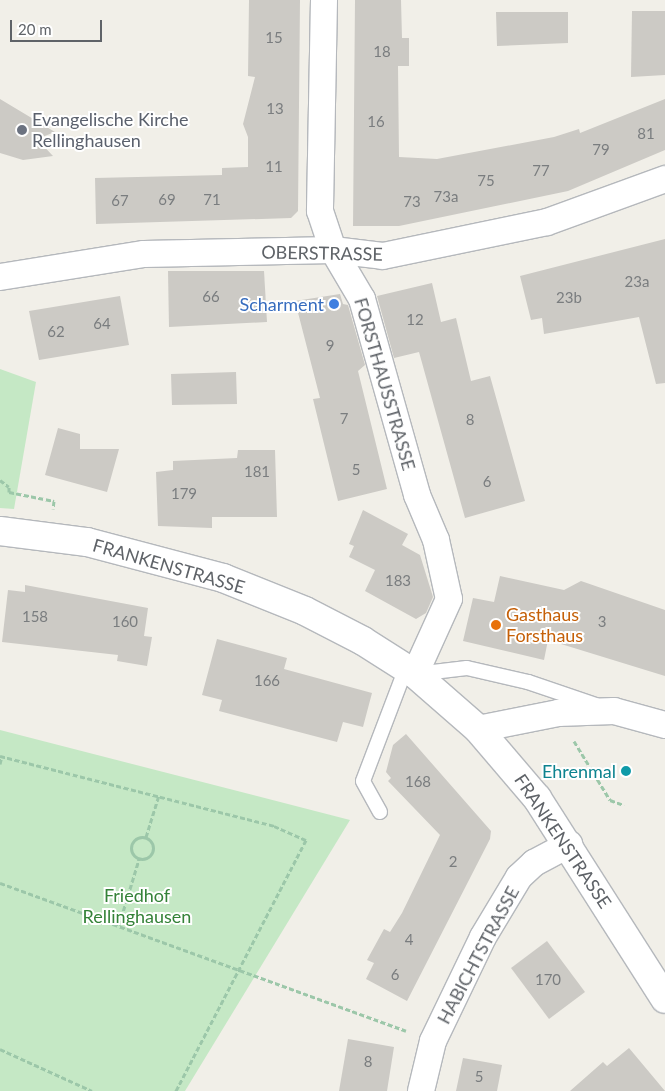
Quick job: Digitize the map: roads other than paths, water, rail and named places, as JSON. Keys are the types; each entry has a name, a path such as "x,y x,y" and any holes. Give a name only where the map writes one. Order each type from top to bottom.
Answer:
{"main road":[{"name":"FRANKENSTRASSE","path":"0,531 87,542 223,578 305,611 411,671 478,729 537,798 569,844 665,999"}],"street":[{"name":"FORSTHAUSSTRASSE","path":"324,0 320,211 333,250 362,299 417,495 436,540 448,599 411,671"},
{"name":"OBERSTRASSE","path":"0,277 144,254 333,250 383,256 547,222 665,179"},
{"path":"478,729 558,714 614,711 665,725"},
{"name":"HABICHTSTRASSE","path":"421,1091 433,1041 483,937 519,877 534,863 569,844"}],"lane":[{"path":"380,812 363,781 411,671 467,668 528,682 614,711"}],"place":[{"name":"Evangelische Kirche Rellinghausen","path":"22,130"},
{"name":"Scharment","path":"334,304"},
{"name":"Gasthaus Forsthaus","path":"496,625"},
{"name":"Ehrenmal","path":"626,771"}],"park label":[{"name":"Friedhof Rellinghausen","path":"137,906"}]}
